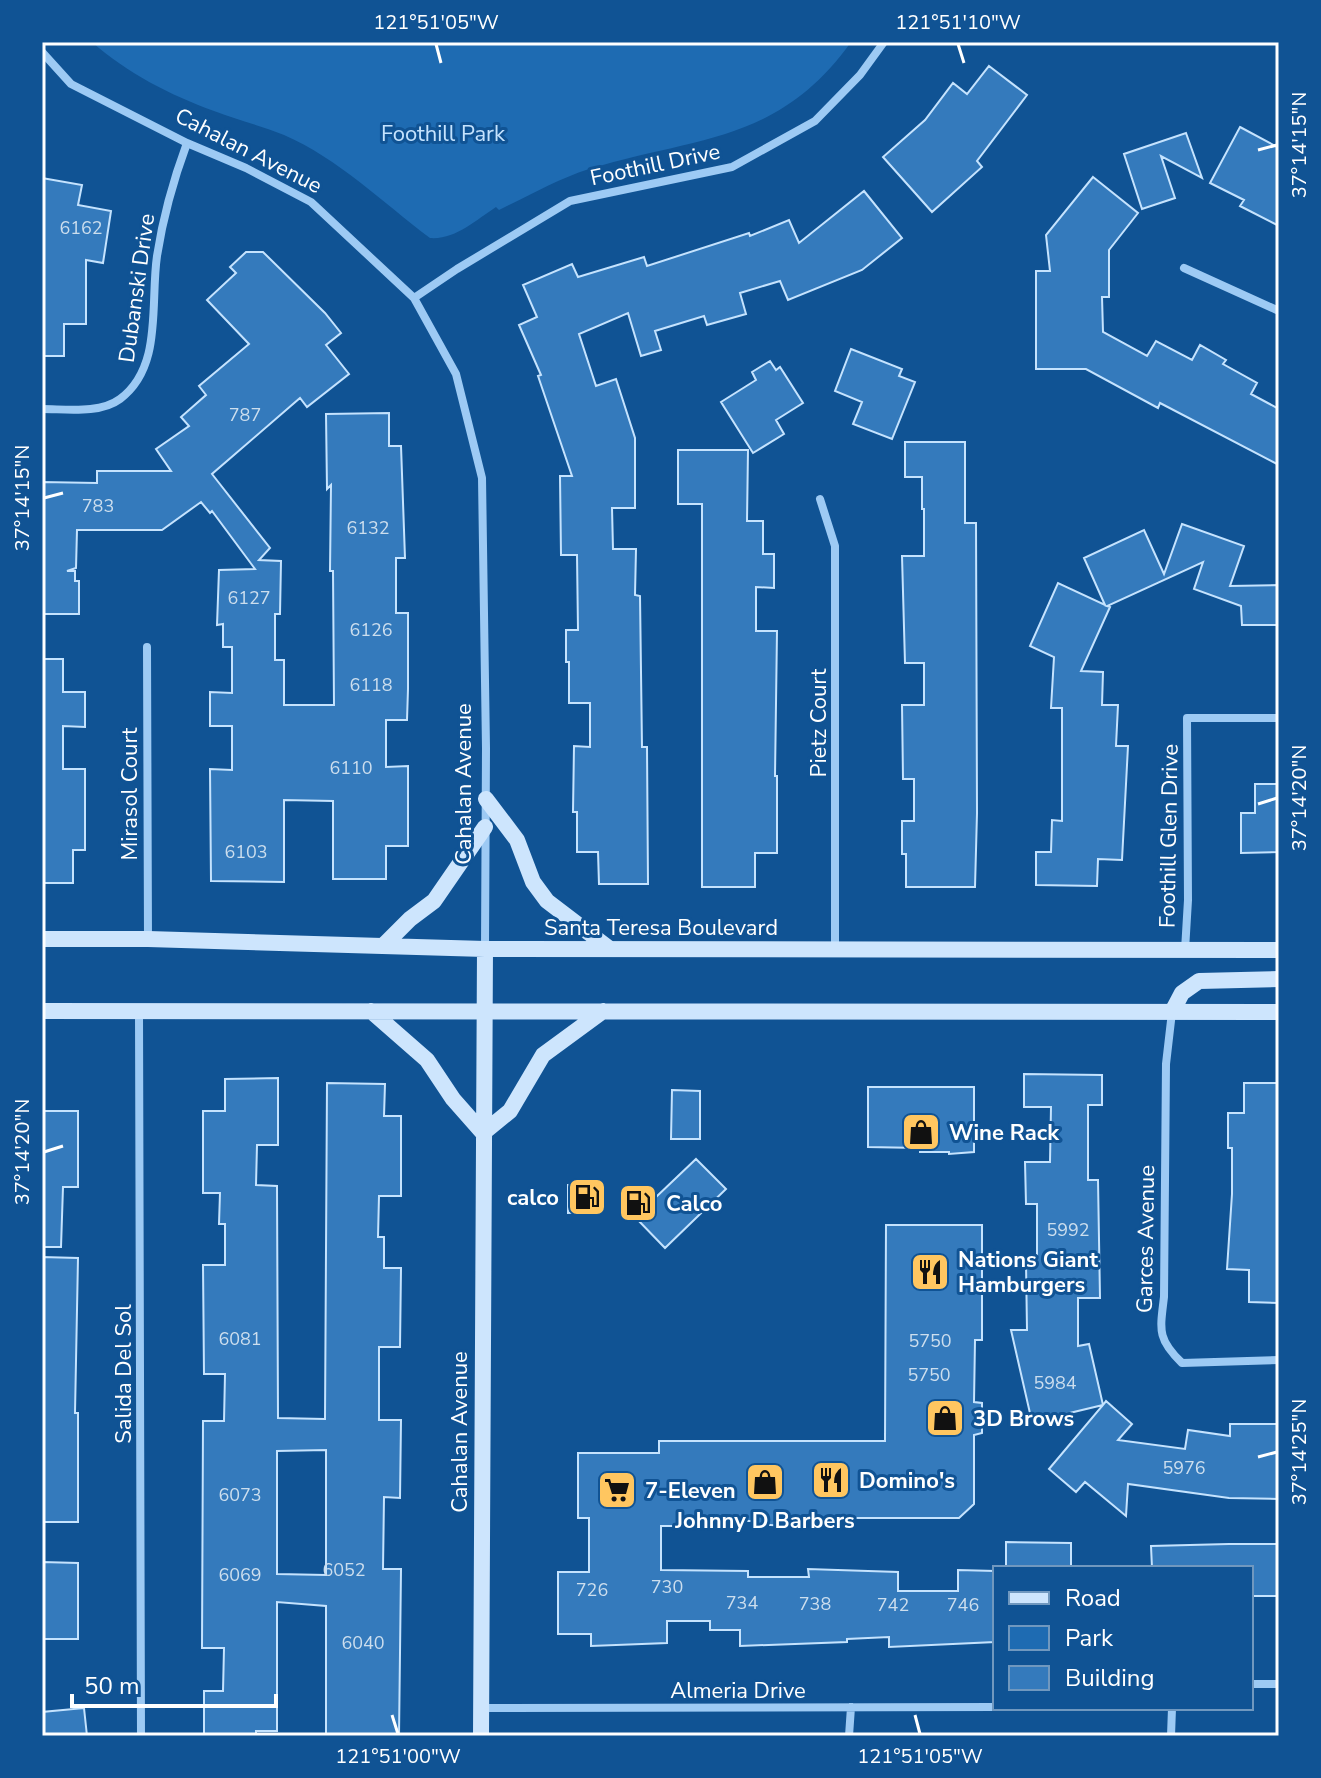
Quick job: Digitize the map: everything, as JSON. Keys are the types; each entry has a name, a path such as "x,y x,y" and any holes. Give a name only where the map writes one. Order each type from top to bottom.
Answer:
{"main road":[{"path":"486,799 517,840 533,882 547,901 610,949"},
{"path":"383,946 434,901 485,827"},
{"name":"Santa Teresa Boulevard","path":"42,939 485,949 1279,950"},
{"name":"Cahalan Avenue","path":"481,1736 485,949"},
{"path":"1172,1012 1182,993 1199,981 1279,979"},
{"path":"42,1011 1279,1012"},
{"path":"371,1011 427,1060 453,1099 483,1133 510,1111 543,1055 603,1011"}],"street":[{"name":"Foothill Drive","path":"414,298 570,201 732,167 815,121 860,75 884,42"},
{"name":"Cahalan Avenue","path":"42,52 71,84 311,202 414,298 456,374 482,478 485,949"},
{"name":"Dubanski Drive","path":"42,409 88,409 117,402 140,382 149,355 157,258 169,191 187,143"},
{"path":"1184,268 1279,311"},
{"name":"Pietz Court","path":"820,499 835,546 835,950"},
{"name":"Mirasol Court","path":"147,647 148,939"},
{"name":"Foothill Glen Drive","path":"1185,950 1188,900 1187,718 1279,718"},
{"name":"Salida Del Sol","path":"139,1012 141,1736"},
{"name":"Garces Avenue","path":"1172,1012 1166,1064 1164,1297 1161,1322 1164,1345 1182,1363 1279,1360"},
{"path":"1253,1684 1279,1684"},
{"path":"849,1736 851,1707"},
{"name":"Almeria Drive","path":"481,1708 993,1707"},
{"path":"1171,1736 1172,1710"}],"green space":[{"name":"Foothill Park","path":"92,42 851,42 823,75 794,100 764,118 700,141 577,173 499,210 496,207 448,236 430,238 323,156 284,135 181,98 134,73"}],"building":[{"path":"989,66 1027,95 977,161 982,167 932,212 883,157 925,120 953,83 967,94"},
{"path":"1240,127 1279,148 1279,226 1240,206 1244,200 1210,183"},
{"path":"1186,133 1202,178 1161,156 1175,198 1142,209 1124,154"},
{"path":"1093,177 1138,213 1109,250 1109,297 1102,297 1103,332 1147,356 1156,341 1192,360 1200,345 1226,360 1223,364 1257,383 1251,394 1279,409 1279,465 1160,403 1158,408 1086,369 1036,369 1036,271 1050,271 1046,235"},
{"path":"42,178 82,185 78,205 111,211 103,263 86,260 86,324 64,324 64,356 42,356"},
{"path":"864,191 902,238 862,270 788,300 780,281 740,293 746,314 707,325 704,316 655,331 661,350 641,356 628,313 579,334 596,386 616,379 635,438 635,508 612,508 613,549 636,549 635,595 640,596 642,747 647,747 648,884 599,884 598,852 577,852 577,812 573,812 574,746 590,747 590,703 569,703 566,630 578,630 577,555 561,555 560,476 572,476 538,376 541,375 519,325 537,317 523,285 572,264 578,277 644,257 647,266 749,233 750,236 789,220 799,243"},
{"path":"246,252 263,252 325,313 341,333 326,345 349,374 307,407 300,398 212,474 270,548 259,560 281,561 280,614 275,614 275,660 284,660 284,705 334,705 331,485 327,489 326,414 389,413 389,446 401,446 405,558 396,558 396,613 408,613 407,720 386,720 386,767 408,766 408,846 386,846 386,879 333,879 333,801 284,800 284,882 211,881 210,769 232,770 232,726 210,726 210,692 232,693 232,647 223,647 223,624 217,625 219,570 255,569 212,511 210,513 201,502 162,530 77,530 76,568 67,571 75,571 75,581 79,581 79,614 42,614 42,482 97,483 97,471 171,471 156,449 189,426 181,417 206,395 199,386 249,344 207,300 236,273 230,267"},
{"path":"851,349 902,369 899,376 915,382 892,439 853,424 862,402 835,391"},
{"path":"770,361 776,370 780,367 803,403 776,420 784,434 753,453 721,402 756,380 752,372"},
{"path":"905,442 965,442 965,523 976,523 975,887 906,887 902,821 914,821 914,779 903,779 902,705 924,705 924,663 905,663 902,556 924,556 924,509 922,477 905,477"},
{"path":"678,450 748,450 747,521 763,521 763,554 774,554 774,588 756,587 756,631 777,631 777,853 755,853 755,887 702,887 702,504 678,504"},
{"path":"1182,524 1244,546 1230,586 1279,585 1279,625 1242,625 1241,606 1194,589 1203,562 1107,606 1110,607 1081,671 1103,672 1102,705 1118,705 1116,746 1128,746 1122,860 1098,859 1097,886 1036,885 1036,852 1051,852 1052,820 1062,821 1062,708 1051,708 1054,657 1030,646 1058,583 1105,605 1084,558 1144,530 1164,574"},
{"path":"42,659 63,659 63,692 85,692 85,727 63,726 63,769 85,769 85,850 73,850 73,883 42,883"},
{"path":"1255,784 1279,784 1279,852 1241,853 1241,813 1255,813"},
{"path":"1024,1074 1102,1075 1102,1105 1088,1105 1088,1180 1098,1180 1100,1298 1078,1298 1078,1346 1089,1344 1103,1405 1032,1422 1011,1330 1027,1330 1026,1263 1037,1263 1037,1204 1026,1204 1025,1162 1050,1162 1051,1107 1024,1107"},
{"path":"278,1078 278,1145 257,1145 256,1185 277,1186 278,1418 325,1419 327,1083 385,1084 384,1116 401,1116 401,1196 379,1196 378,1237 384,1237 384,1268 401,1268 400,1347 379,1347 379,1420 401,1420 400,1498 384,1497 383,1569 401,1569 399,1736 326,1736 326,1606 277,1602 277,1731 256,1731 256,1736 204,1736 204,1691 223,1691 224,1648 202,1648 203,1421 224,1421 225,1374 204,1374 203,1265 225,1265 225,1224 219,1224 220,1193 203,1193 203,1111 225,1111 225,1079","holes":["326,1450 326,1575 277,1574 277,1451"]},
{"path":"1244,1083 1279,1083 1279,1303 1249,1302 1249,1270 1227,1269 1232,1194 1228,1113 1244,1113"},
{"name":"Wine Rack","path":"868,1087 974,1087 974,1152 949,1154 920,1152 920,1148 868,1147"},
{"path":"672,1090 700,1091 700,1139 671,1139"},
{"path":"42,1111 78,1111 78,1187 63,1187 61,1247 42,1247"},
{"path":"696,1159 726,1189 665,1248 635,1217"},
{"path":"600,1184 600,1212 568,1213 568,1185"},
{"path":"886,1225 982,1225 982,1340 975,1340 974,1402 982,1403 982,1433 974,1435 974,1504 959,1518 786,1518 786,1526 752,1524 752,1521 691,1521 690,1526 661,1526 661,1570 748,1571 748,1577 809,1577 808,1569 898,1572 898,1591 958,1591 958,1570 993,1571 993,1642 889,1647 889,1637 847,1639 847,1642 740,1646 740,1630 710,1630 710,1621 667,1621 667,1643 591,1646 591,1634 558,1634 558,1572 589,1572 589,1518 578,1518 578,1453 659,1453 659,1441 885,1441"},
{"path":"42,1257 78,1258 75,1413 78,1413 78,1522 42,1522"},
{"path":"1106,1401 1132,1424 1118,1440 1185,1449 1188,1430 1230,1436 1230,1424 1279,1424 1279,1499 1229,1498 1128,1484 1126,1516 1085,1482 1076,1492 1049,1469"},
{"path":"1006,1542 1071,1543 1071,1566 1006,1566"},
{"path":"1279,1544 1279,1596 1253,1596 1253,1566 1152,1566 1151,1546"},
{"path":"42,1562 78,1563 78,1639 42,1639"},
{"path":"84,1708 87,1736 42,1736 42,1712"}],"place":[{"name":"Wine Rack","path":"921,1132"},
{"name":"calco","path":"587,1197"},
{"name":"Calco","path":"638,1203"},
{"name":"Nations Giant Hamburgers","path":"930,1272"},
{"name":"3D Brows","path":"945,1418"},
{"name":"Domino's","path":"831,1480"},
{"name":"Johnny D Barbers","path":"765,1482"},
{"name":"7-Eleven","path":"617,1490"}]}
